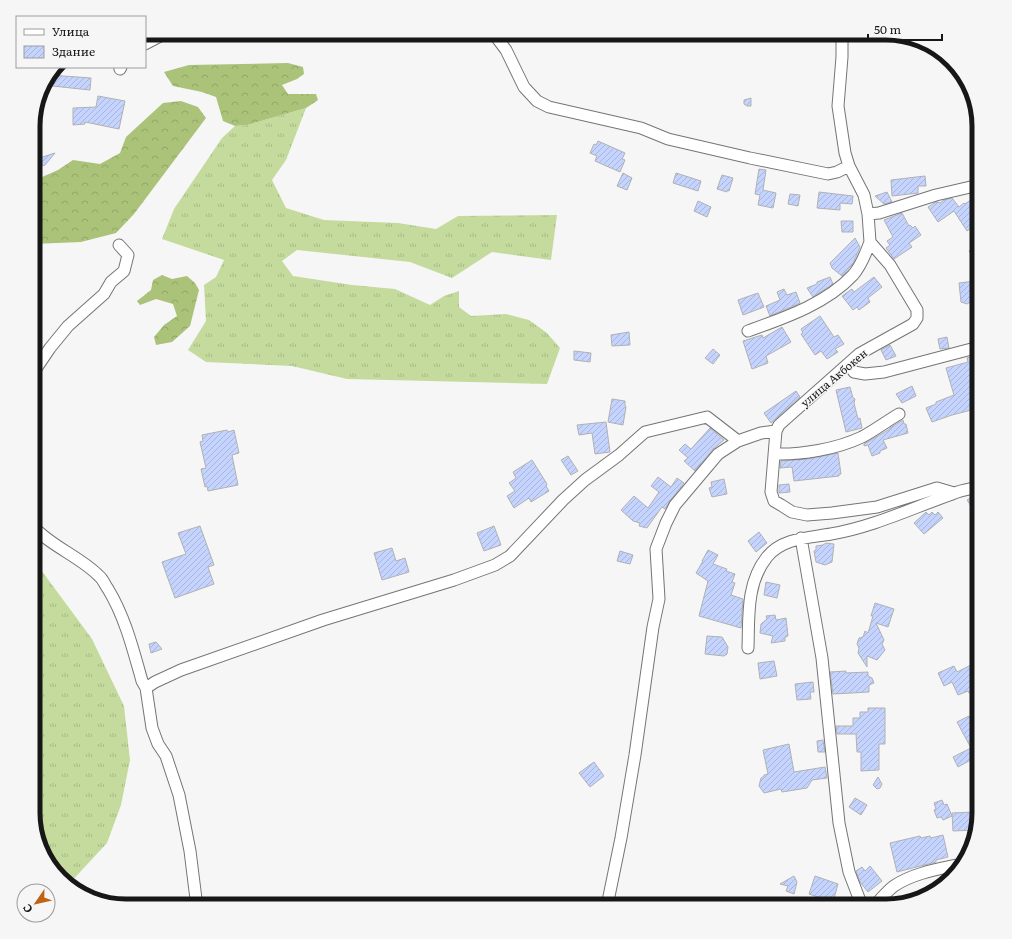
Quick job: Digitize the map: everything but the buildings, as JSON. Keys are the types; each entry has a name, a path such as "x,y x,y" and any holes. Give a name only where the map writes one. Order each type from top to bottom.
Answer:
{"street":[{"path":"498,40 506,50 524,87 537,101 549,106 641,128 668,139 828,174 837,172 849,166"},
{"path":"748,331 776,321 816,303 839,288 854,274 865,256 870,242 868,214 864,195 849,166 845,153 838,106 842,40"},
{"path":"868,214 879,213 972,186"},
{"name":"улица Акбокен","path":"776,431 779,425 859,354 913,324 917,318 917,310 890,265 870,242"},
{"path":"40,363 68,326 104,294 111,282 124,271 128,255 120,245"},
{"path":"850,362 851,368 854,372 871,374 884,372 972,349"},
{"path":"774,454 785,455 826,450 846,444 863,436 899,414"},
{"path":"146,688 155,682 181,670 324,620 447,582 495,565 510,556 563,500 585,480 619,455 645,432 707,417 738,441"},
{"path":"608,899 621,838 635,755 645,693 653,627 659,599 656,549 675,505 718,454 738,441 761,433 776,431 771,492 774,501 792,512 808,515 832,514 877,507 937,488 954,493"},
{"path":"748,648 749,606 754,579 767,557 783,544 801,538 832,534 860,527 954,493 972,489"},
{"path":"40,532 60,548 100,576 116,595 142,681 146,688 152,728 158,744 166,756 180,795 190,851 196,899"},
{"path":"801,538 822,658 839,823 849,872 859,899"},
{"path":"881,899 894,886 910,878 929,871 953,866"}],"green space":[{"path":"288,63 303,67 304,74 297,79 282,85 288,94 316,94 318,100 306,108 247,125 235,126 223,121 216,97 202,92 173,86 164,72 189,65"},
{"path":"181,101 198,107 206,118 134,214 116,233 81,242 40,244 40,178 58,170 73,160 100,164 120,153 126,137 163,103"},
{"path":"306,108 286,160 272,180 286,208 324,220 398,223 436,229 458,216 557,215 551,260 492,252 452,278 410,262 297,250 282,261 293,276 352,285 395,289 430,305 444,296 459,291 459,307 471,316 506,314 529,320 547,333 560,348 547,384 347,379 292,366 206,362 188,350 206,321 204,285 216,277 224,260 162,239 174,209 222,138 235,126 247,125"},
{"path":"162,275 172,279 187,276 195,283 199,290 190,326 172,342 156,345 154,337 164,325 177,316 173,304 156,299 140,305 137,301 151,290 153,280"},
{"path":"40,568 92,639 124,706 130,760 121,805 107,843 72,881 54,861 43,835 40,819"}]}
